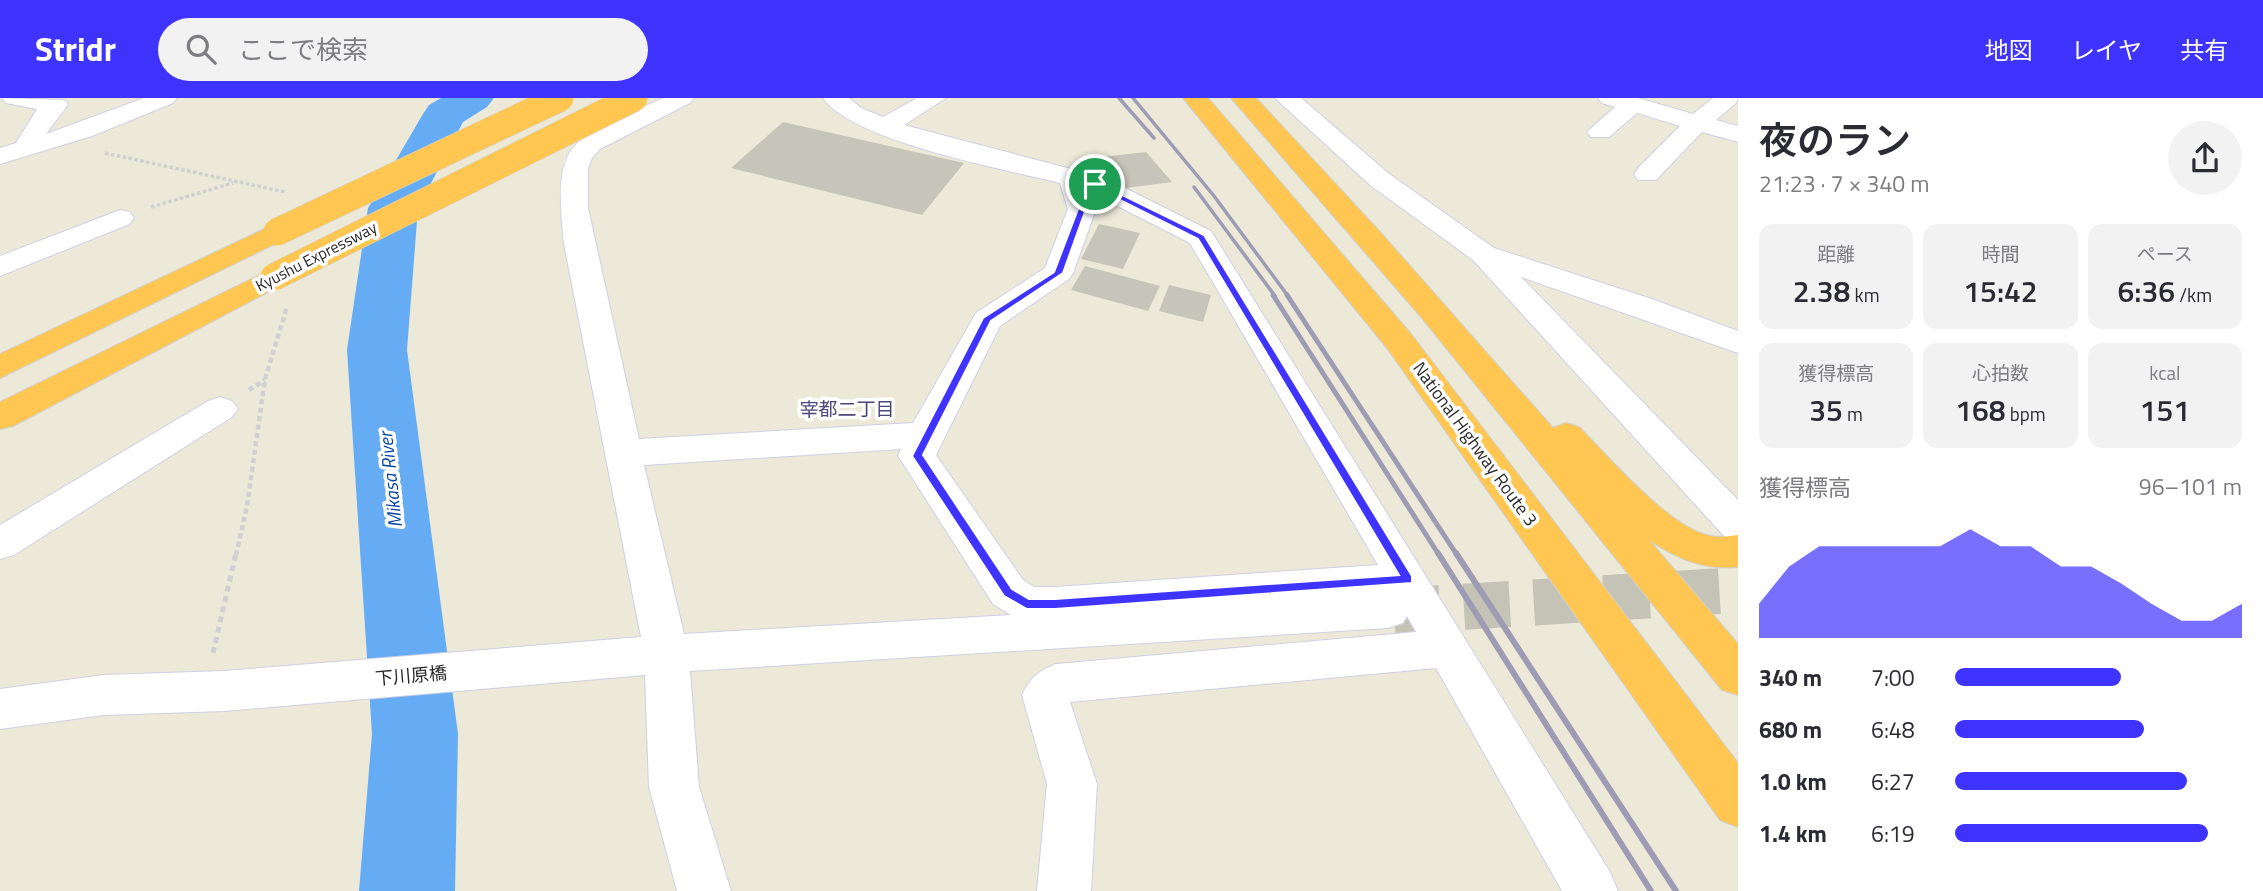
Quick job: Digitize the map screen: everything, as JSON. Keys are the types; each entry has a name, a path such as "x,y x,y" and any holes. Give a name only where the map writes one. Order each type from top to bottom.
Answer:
{"highway":[{"path":"0,367 560,98"},
{"name":"Kyushu Expressway","path":"0,417 281,288 634,98"},
{"name":"National Highway Route 3","path":"1195,98 1399,341 1738,803"},
{"path":"1243,98 1419,293 1738,676"},
{"path":"1419,293 1650,517 1700,550 1738,551"}],"street":[{"path":"14,98 56,105 45,115 34,146"},
{"path":"0,156 165,98"},
{"path":"682,98 585,147 575,169 573,192 579,244 621,453 666,654 674,787 704,891"},
{"path":"835,98 852,113 883,127 1095,184 1201,237 1398,595 1448,648 1591,891"},
{"path":"883,127 934,98"},
{"path":"1287,98 1379,179 1483,254 1738,525"},
{"path":"1647,174 1698,122 1728,98"},
{"path":"1600,132 1621,101 1738,134"},
{"path":"1072,179 1082,209 1058,273 987,320 925,435 917,456 1008,593 1027,604 1398,595"},
{"path":"0,267 120,218"},
{"path":"1483,254 1644,307 1738,343"},
{"path":"0,544 220,409"},
{"path":"621,453 925,435"},
{"name":"下川原橋","path":"0,709 104,695 214,692 1398,595"},
{"path":"1064,891 1072,784 1045,695 1056,684 1448,648"}],"path":[{"path":"34,146 70,145 291,194"},
{"path":"120,218 180,196 233,183"},
{"path":"214,692 247,506 281,288"}],"building":[{"path":"783,122 964,163 922,215 731,168"},
{"path":"1146,152 1172,182 1126,188 1102,157"},
{"path":"1099,224 1140,233 1123,269 1081,259"},
{"path":"1085,266 1160,286 1148,311 1071,290"},
{"path":"1169,285 1211,295 1203,322 1159,311"}],"waterway":[{"name":"Mikasa River","path":"407,891 415,734 377,350 393,208 445,114 472,98"}],"tunnel":[{"path":"1394,611 1738,590"}],"railway":[{"path":"1119,98 1154,138"},
{"path":"1133,98 1214,196 1288,296"},
{"path":"1194,187 1275,296"},
{"path":"1273,295 1439,555"},
{"path":"1287,295 1457,555"},
{"path":"1438,553 1651,891"},
{"path":"1456,553 1676,891"}],"district":[{"name":"宰都二丁目","path":"847,409"}],"route":[{"path":"1072,179 1095,184 1201,237 1408,579 1055,604 1027,604 1008,593 917,456 925,435 987,320 1058,273 1082,209 1072,179"}]}
